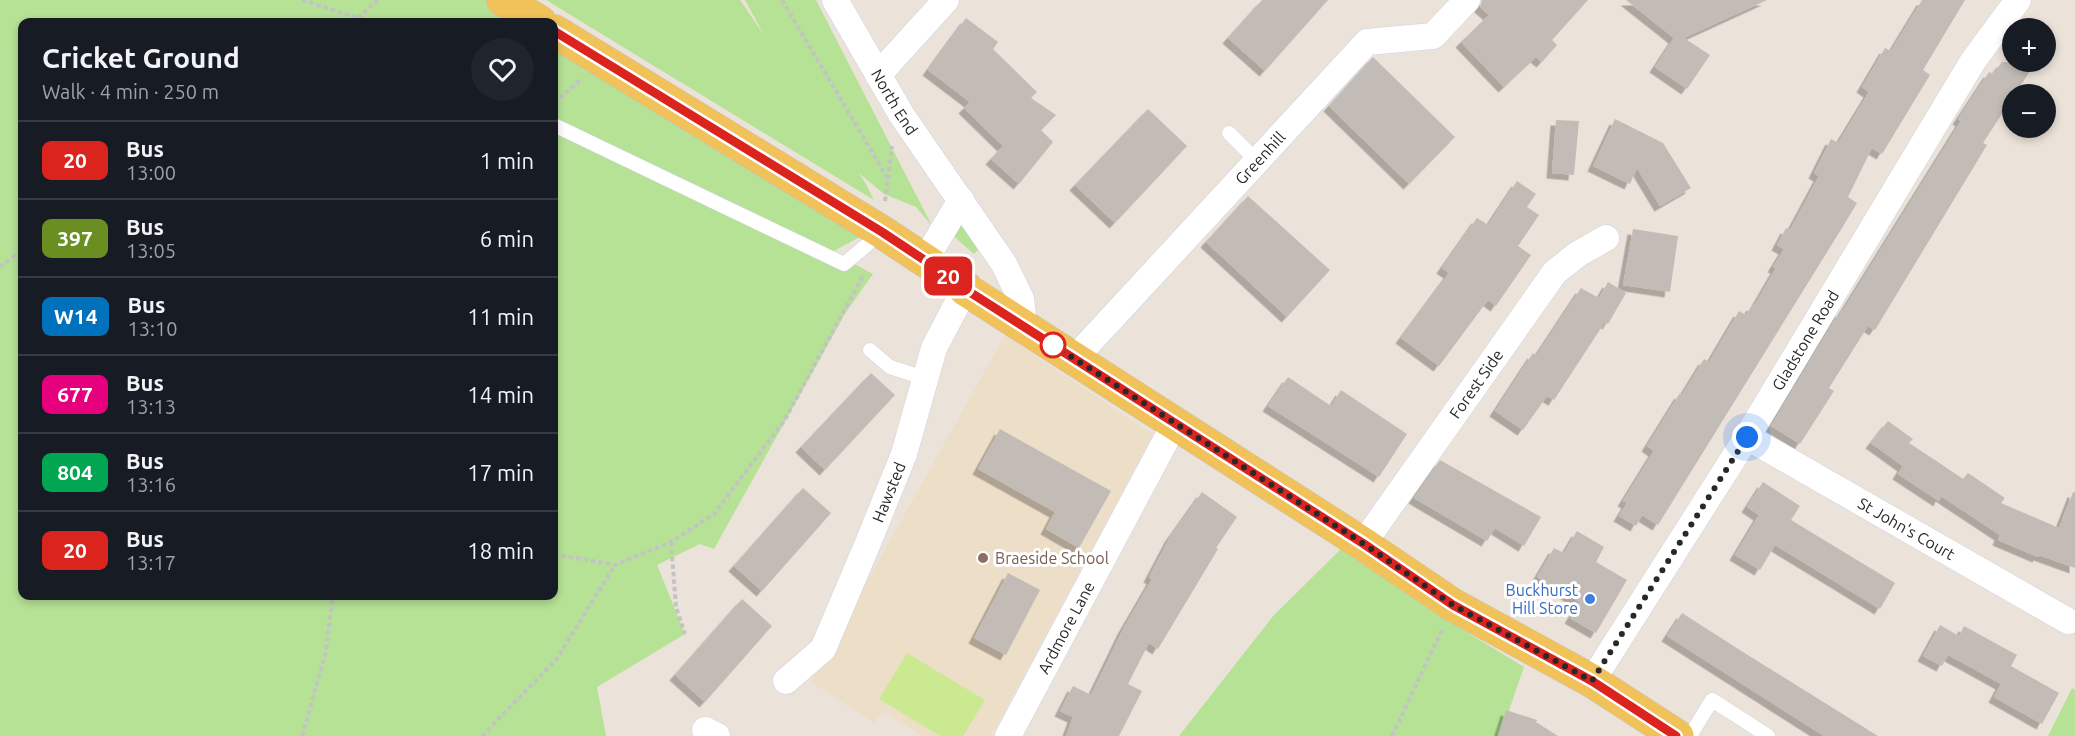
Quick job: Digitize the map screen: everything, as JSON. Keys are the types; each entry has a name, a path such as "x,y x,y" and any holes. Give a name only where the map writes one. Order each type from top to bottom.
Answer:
{"main road":[{"path":"503,0 533,18"},
{"path":"558,33 883,218 925,260 965,289 1364,544 1453,605 1592,681 1677,736"}],"street":[{"name":"North End","path":"835,0 901,114 1004,264 1021,299 1023,316 1018,322"},
{"path":"878,75 946,0"},
{"name":"Greenhill","path":"1074,359 1367,42 1433,36 1467,0"},
{"name":"Gladstone Road","path":"1592,681 1747,437 1973,61 2018,0"},
{"path":"925,260 962,200"},
{"name":"Forest Side","path":"1364,544 1555,272 1578,254 1606,238"},
{"name":"Hawsted","path":"786,681 823,649 904,454 934,348 965,289"},
{"name":"Ardmore Lane","path":"1008,736 1174,424"},
{"name":"St John's Court","path":"1747,437 2068,621"}],"lane":[{"path":"558,128 844,264 883,218"},
{"path":"1229,133 1257,161"},
{"path":"870,350 890,367 924,378"},
{"path":"1690,736 1712,700 1768,736"}],"path":[{"path":"302,0 358,18 378,0"},
{"path":"782,0 888,179"},
{"path":"883,218 893,136"},
{"path":"0,267 18,253"},
{"path":"558,555 615,565 671,542 714,514 784,421 867,268"},
{"path":"671,542 676,607 685,634"},
{"path":"482,736 556,660 615,565"},
{"path":"302,736 325,655 332,600"},
{"path":"1392,736 1453,605"}],"shaded area":[{"name":"Braeside School","path":"1005,335 1153,435 991,736 922,736 882,711 874,723 811,682"}],"green space":[{"path":"0,0 487,0 516,18 18,18 18,600 558,600 558,43 867,233 832,252 873,274 846,312 714,549 700,544 657,565 685,634 597,687 606,736 0,736"},
{"path":"546,0 740,0 764,35 745,0 816,0 932,226 916,207 884,194 859,173 874,200"},
{"path":"957,225 967,226 980,248 974,254 949,232"},
{"path":"1342,548 1429,609 1524,667 1500,736 1179,736 1274,615"},
{"path":"907,653 985,700 963,736 940,736 879,699"},
{"path":"2072,688 2075,690 2075,736 2048,736"}],"building":[{"path":"1262,0 1328,0 1265,71 1228,38"},
{"path":"1482,0 1588,0 1552,40 1557,45 1542,62 1536,57 1504,87 1461,42 1489,15 1480,7"},
{"path":"1626,0 1767,0 1684,38 1710,55 1687,89 1655,67 1674,38"},
{"path":"1922,0 1965,0 1923,70 1930,75 1882,154 1872,148 1848,197 1857,203 1658,525 1642,515 1636,526 1619,516 1627,503 1623,501 1654,451 1647,446 1704,359 1709,362 1739,311 1746,315 1752,305 1754,306 1784,249 1777,245 1786,228 1790,230 1819,176 1814,173 1831,139 1838,143 1869,92 1862,87 1885,48 1891,51"},
{"path":"966,18 998,42 993,49 1037,92 1031,98 1056,115 1041,130 1053,142 1019,184 991,159 1003,146 964,108 970,102 928,70"},
{"path":"1373,57 1455,137 1409,184 1329,106"},
{"path":"2002,62 2002,72 2029,72 2022,84 2002,84 2002,114 1983,143 1987,145 1875,330 1868,326 1829,388 1834,391 1800,444 1771,426 1840,311 1842,312 1961,121 1958,119 1989,72 1993,74"},
{"path":"1148,109 1187,146 1115,223 1075,185"},
{"path":"1615,119 1663,143 1691,188 1660,206 1637,168 1630,184 1593,166"},
{"path":"1556,120 1579,121 1574,175 1552,173"},
{"path":"1517,181 1536,194 1527,207 1539,215 1518,246 1531,255 1496,306 1488,300 1439,366 1401,338 1449,273 1442,268 1477,218 1488,225"},
{"path":"1248,196 1330,270 1287,317 1206,242"},
{"path":"1633,229 1678,236 1670,292 1623,285"},
{"path":"1608,282 1626,293 1608,324 1605,322 1554,400 1547,396 1523,430 1495,411 1533,353 1536,356 1581,288 1599,298"},
{"path":"871,373 895,395 825,470 801,447"},
{"path":"1288,377 1331,406 1341,390 1407,434 1379,477 1268,406"},
{"path":"1888,421 1913,439 1909,443 1963,479 1968,473 2005,498 2001,503 2059,528 2073,492 2075,492 2075,568 2039,555 2038,557 1998,540 2000,535 1941,496 1939,501 1898,474 1903,466 1871,443"},
{"name":"Braeside School","path":"1000,429 1111,491 1079,548 1046,529 1055,512 978,469"},
{"path":"1440,460 1541,517 1524,546 1495,528 1487,541 1414,498"},
{"path":"1763,482 1800,506 1791,520 1895,583 1880,609 1775,545 1760,570 1735,555 1759,515 1747,507"},
{"path":"803,488 831,513 762,591 734,566"},
{"path":"1202,492 1237,517 1216,548 1218,549 1158,649 1149,643 1128,684 1142,691 1119,736 1066,736 1073,717 1060,711 1073,686 1091,695 1123,629 1152,579 1149,577 1170,537"},
{"path":"1577,531 1604,547 1596,562 1627,580 1596,633 1570,618 1580,602 1537,577 1554,548 1564,553"},
{"path":"1008,573 1040,590 1006,655 974,638"},
{"path":"742,599 772,626 705,702 675,675"},
{"path":"1682,613 1878,736 1824,736 1667,636"},
{"path":"1940,625 1959,636 1964,626 2017,655 2011,666 2059,693 2042,724 1994,697 2001,684 1948,655 1942,666 1923,656"},
{"path":"1506,710 1537,720 1536,722 1558,736 1498,736"}],"bus line":[{"name":"20","path":"558,33 882,232 965,289 1364,544 1453,605 1592,681 1676,736"}],"place":[{"name":"Braeside School","path":"983,558"},
{"name":"Buckhurst Hill Store","path":"1590,599"}],"route":[{"path":"1053,345 1364,544 1453,605 1592,681 1747,437"}]}
